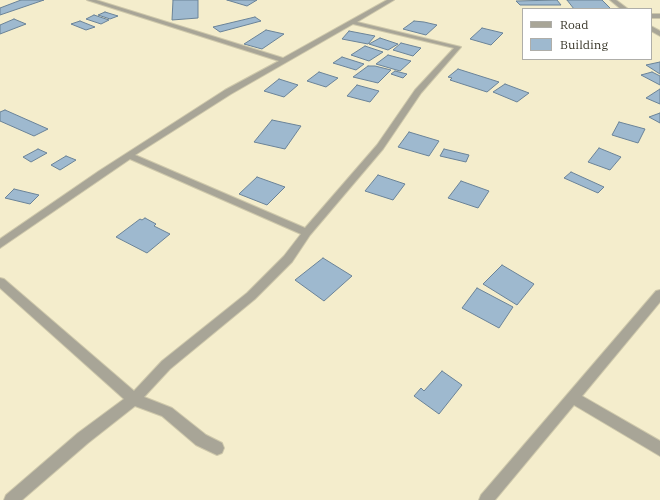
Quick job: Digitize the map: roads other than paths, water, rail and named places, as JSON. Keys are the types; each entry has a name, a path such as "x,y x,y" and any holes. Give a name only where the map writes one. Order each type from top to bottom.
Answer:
{"street":[{"path":"90,0 283,60"},
{"path":"0,244 228,92 391,0"},
{"path":"613,0 624,8"},
{"path":"11,500 84,438 134,399 166,365 251,296 288,259 307,232 380,147 418,92 458,47 351,22"},
{"path":"130,156 307,232"},
{"path":"0,282 134,399 168,412 201,440 217,448"},
{"path":"486,500 660,294"},
{"path":"573,398 660,449"}]}
